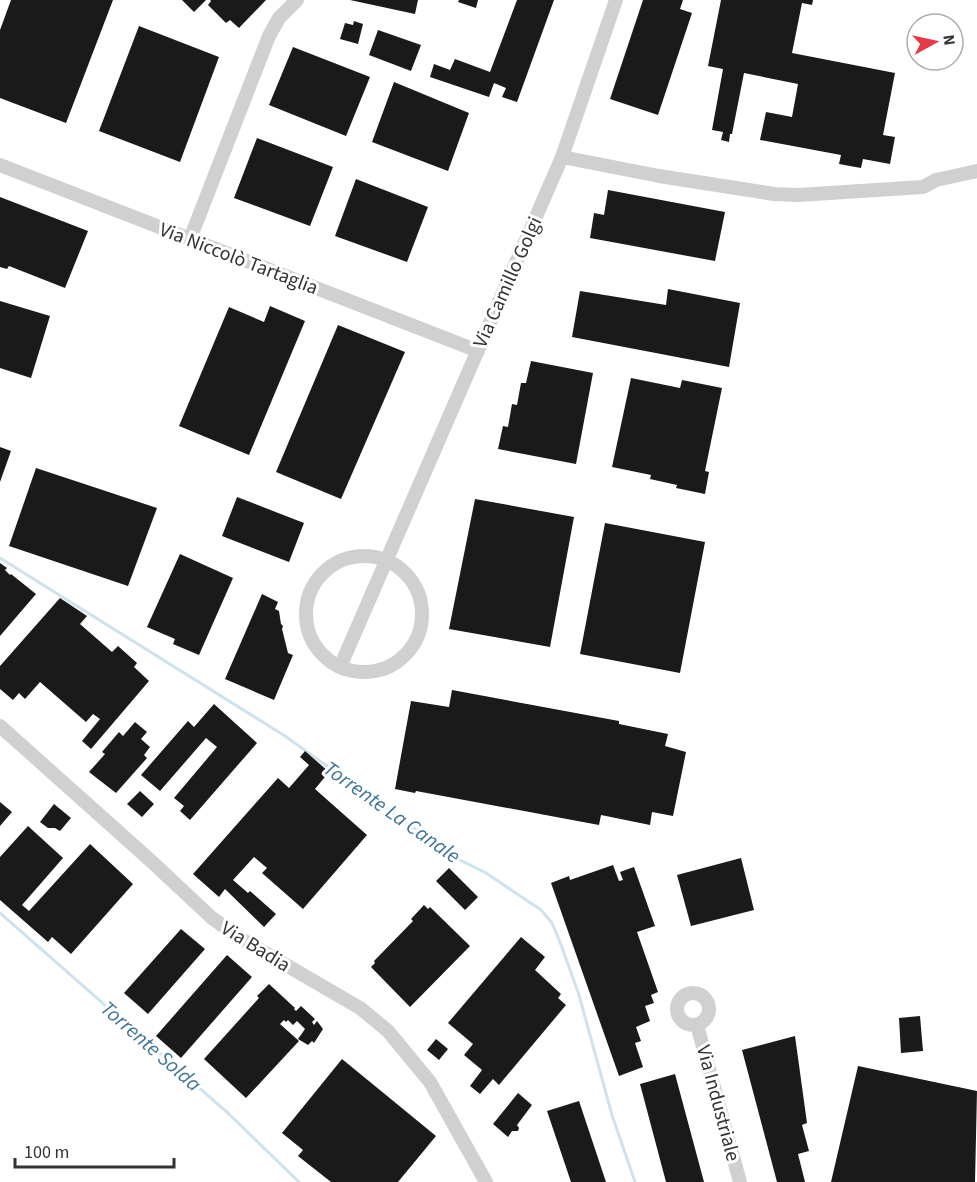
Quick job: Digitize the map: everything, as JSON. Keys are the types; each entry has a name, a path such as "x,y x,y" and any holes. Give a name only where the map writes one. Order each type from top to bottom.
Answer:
{"street":[{"path":"190,239 269,36 279,18 297,0"},
{"name":"Via Camillo Golgi","path":"340,667 562,158 616,0"},
{"path":"562,158 670,178 774,194 798,195 923,187 936,180 977,171"},
{"name":"Via Niccolò Tartaglia","path":"0,165 478,351"},
{"path":"368,556 387,561 403,570 415,585 421,602 422,620 418,638 407,653 393,665 376,671 357,672 340,667 323,655 312,639 306,620 308,600 316,581 330,567 348,558 368,556"},
{"name":"Via Badia","path":"0,726 213,918 243,939 360,1008 388,1030 430,1082 486,1182"},
{"name":"Via Industriale","path":"697,1025 740,1182"}],"building":[{"path":"11,0 113,0 66,123 0,98 0,30"},
{"path":"182,0 206,0 194,12"},
{"path":"210,0 266,0 239,28 230,20 226,23 208,5"},
{"path":"350,0 418,0 415,14"},
{"path":"459,0 478,0 476,8 458,2"},
{"path":"517,0 554,0 517,102 502,97 506,88 494,83 489,97 430,77 434,64 450,70 455,59 490,72"},
{"path":"643,0 683,0 680,9 692,13 658,115 610,99"},
{"path":"721,0 813,0 812,5 802,3 792,53 895,73 883,135 895,137 890,164 863,159 861,168 839,164 841,155 760,140 766,112 792,117 798,84 744,73 732,134 730,134 729,142 721,140 723,132 712,130 723,69 708,66"},
{"path":"354,21 363,24 358,44 340,39 345,23 353,25"},
{"path":"139,26 219,57 180,162 99,131"},
{"path":"378,30 421,45 411,71 369,55"},
{"path":"293,47 370,77 346,136 269,105"},
{"path":"394,82 469,113 448,171 372,142"},
{"path":"257,138 333,167 310,226 234,198"},
{"path":"356,179 428,207 407,262 335,236"},
{"path":"608,190 725,212 715,261 590,238 594,213 604,215"},
{"path":"0,197 88,231 65,288 9,266 7,269 0,267"},
{"path":"668,289 740,303 729,367 572,337 580,291 666,305"},
{"path":"0,301 50,316 31,378 0,368"},
{"path":"270,306 305,321 249,455 179,426 229,307 264,322"},
{"path":"338,325 405,352 341,499 276,472"},
{"path":"531,361 593,373 576,464 498,449 503,426 508,427 512,404 517,405 521,383 526,383"},
{"path":"631,378 680,388 682,380 722,388 705,471 709,472 705,494 676,488 677,485 650,479 651,475 612,467"},
{"path":"0,447 11,451 0,482"},
{"path":"36,468 157,508 128,586 9,546"},
{"path":"237,497 304,523 289,562 222,536"},
{"path":"475,499 574,517 550,647 449,629"},
{"path":"605,523 705,542 680,673 580,654"},
{"path":"180,554 233,578 199,655 173,644 175,639 147,627"},
{"path":"0,563 7,568 5,570 10,575 36,594 0,636"},
{"path":"262,594 278,602 275,609 279,611 288,653 293,655 274,700 225,679"},
{"path":"60,598 87,616 80,624 112,652 118,646 137,663 134,667 149,681 91,749 82,741 100,719 93,714 86,722 40,682 25,699 19,693 13,700 0,689 0,666"},
{"path":"452,690 619,721 619,724 668,734 665,746 686,752 673,816 652,812 650,825 601,815 599,825 395,789 411,701 449,707"},
{"path":"214,704 257,743 190,820 180,811 184,806 174,798 217,747 206,738 160,791 141,775 188,721 194,727"},
{"path":"135,722 147,732 141,739 150,747 144,755 147,758 116,793 89,772 105,754 102,752 119,732 123,736"},
{"path":"305,751 329,772 315,789 367,835 303,909 262,873 267,868 254,857 233,880 248,893 250,891 276,914 264,927 225,889 219,897 193,874 278,778 289,788 309,765 300,757"},
{"path":"140,791 154,804 142,817 127,804"},
{"path":"0,802 12,812 0,826"},
{"path":"54,804 71,818 60,831 48,828 40,822"},
{"path":"28,826 63,858 22,905 29,911 90,844 133,884 71,954 52,937 48,942 0,900 0,857"},
{"path":"741,858 754,910 691,926 677,875"},
{"path":"613,865 619,881 623,880 620,872 634,867 655,926 637,932 658,992 651,995 654,1003 645,1006 650,1021 636,1027 641,1041 635,1043 643,1067 619,1076 551,883 569,876 570,880"},
{"path":"449,868 478,897 465,910 436,881"},
{"path":"424,905 428,909 430,907 470,946 410,1007 371,967 374,961 413,921 411,919"},
{"path":"181,929 205,949 148,1014 124,993"},
{"path":"521,937 545,957 535,970 561,994 558,998 566,1005 499,1085 493,1079 480,1094 470,1086 482,1070 464,1055 473,1044 448,1023"},
{"path":"227,955 252,977 181,1058 156,1036"},
{"path":"269,984 296,1011 301,1006 315,1019 312,1022 314,1025 317,1021 323,1029 314,1043 312,1041 308,1045 298,1039 305,1029 297,1021 293,1025 288,1020 286,1022 284,1020 280,1024 299,1041 246,1098 204,1059"},
{"path":"920,1016 923,1051 901,1053 899,1018"},
{"path":"795,1036 807,1123 802,1125 809,1151 798,1154 805,1182 777,1182 742,1050"},
{"path":"436,1039 448,1049 439,1060 427,1050"},
{"path":"342,1059 436,1136 398,1182 331,1182 298,1156 303,1150 282,1133"},
{"path":"858,1066 977,1091 975,1182 831,1182"},
{"path":"675,1074 704,1182 666,1182 640,1084"},
{"path":"518,1093 532,1105 517,1125 518,1131 512,1131 508,1137 493,1124"},
{"path":"579,1101 606,1182 571,1182 547,1111"}],"waterway":[{"name":"Torrente La Canale","path":"0,558 285,736 454,857 486,873 541,910 552,923 579,995 612,1115 635,1182"},
{"name":"Torrente Solda","path":"0,913 229,1114 299,1182"}]}
